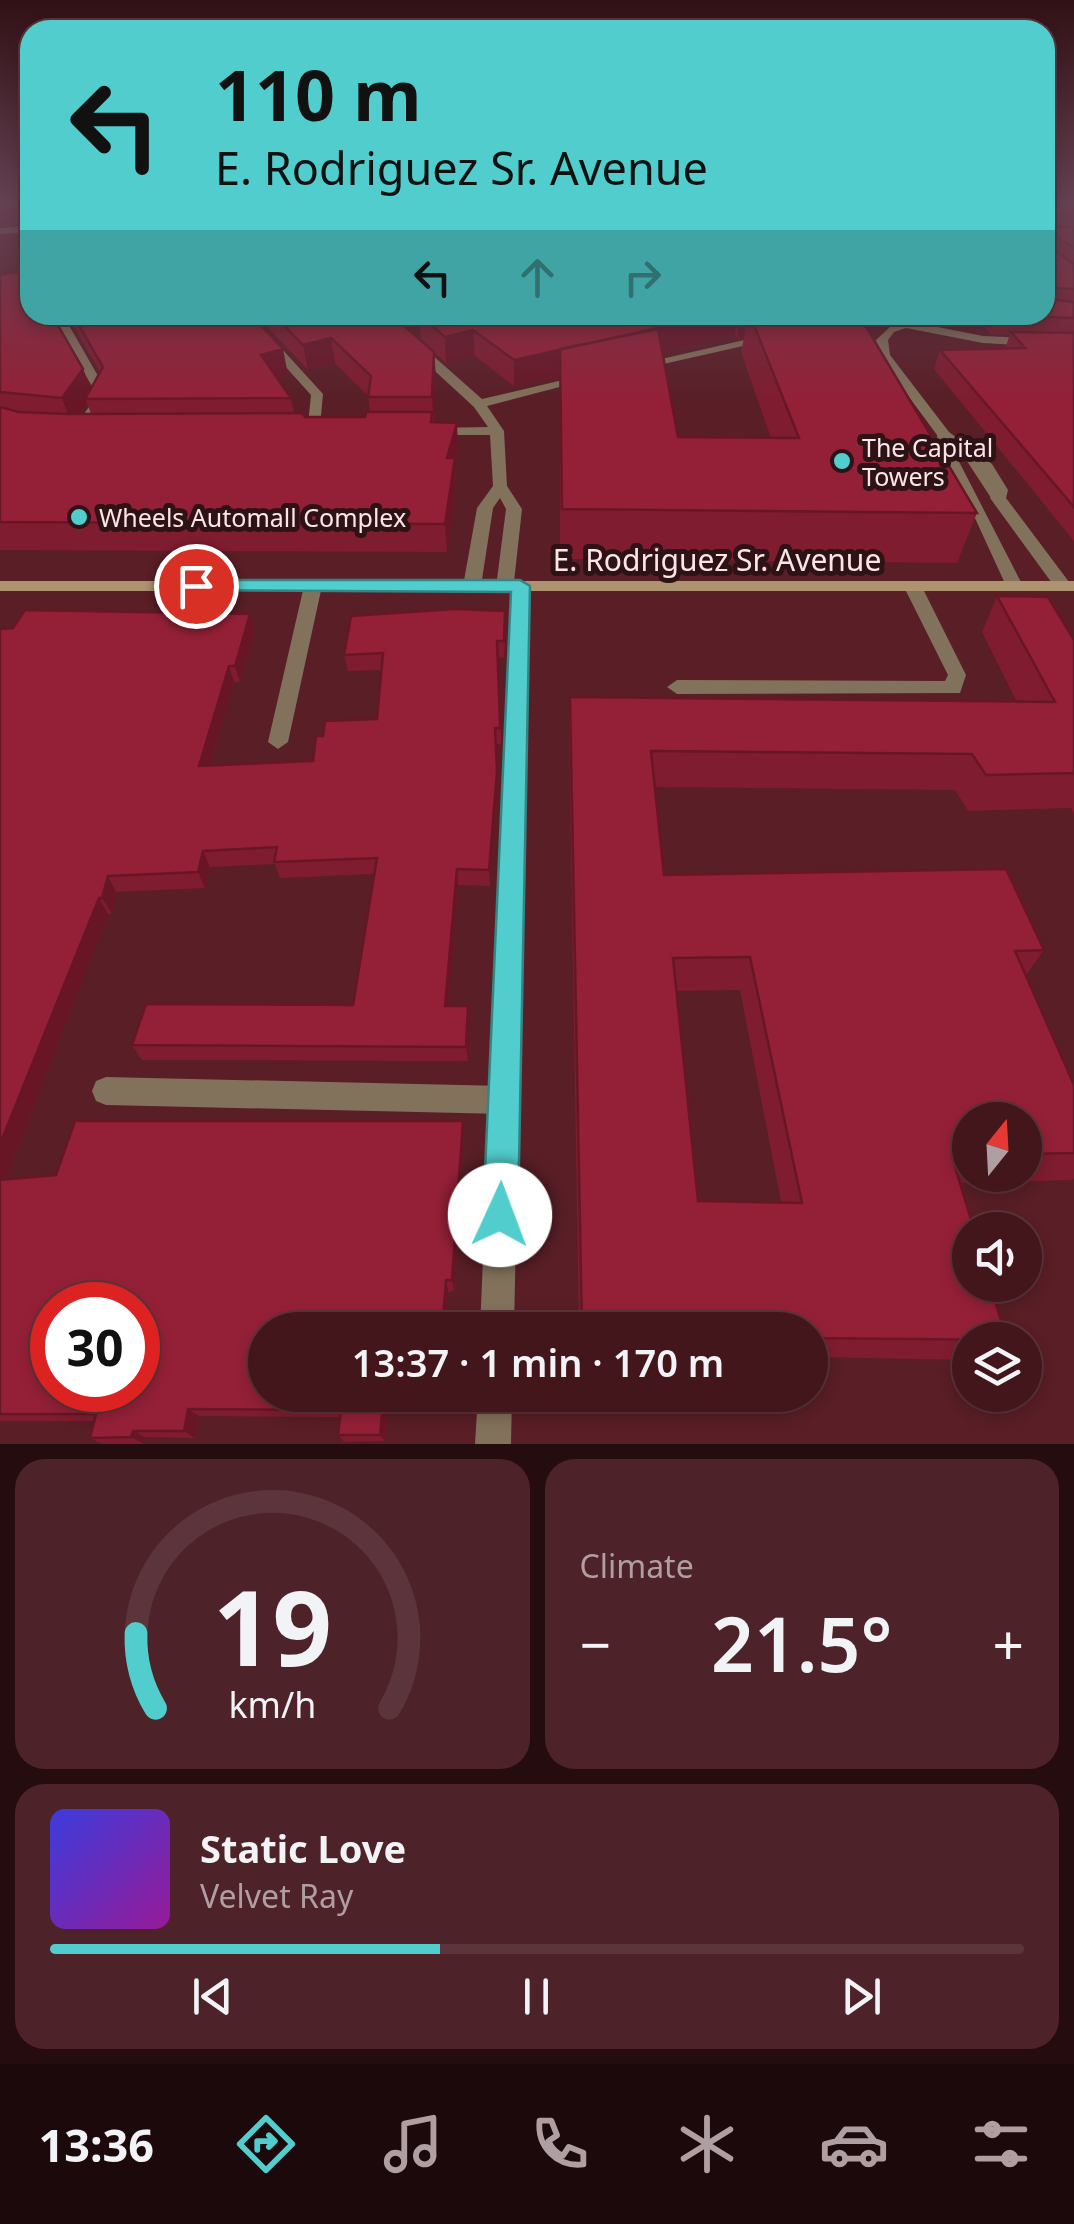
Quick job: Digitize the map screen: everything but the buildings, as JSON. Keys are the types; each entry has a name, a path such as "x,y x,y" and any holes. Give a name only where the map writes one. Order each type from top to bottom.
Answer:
{"main road":[{"name":"E. Rodriguez Sr. Avenue","path":"0,586 1068,586"}],"street":[{"path":"62,325 103,395 70,432 97,433"},
{"path":"254,325 316,394 314,434"},
{"path":"391,325 479,404 496,431 500,486 514,509 498,1312"},
{"path":"815,328 828,325"},
{"path":"905,325 890,330 882,340 884,355 944,434 988,468 1002,490 998,498 1010,516 1068,586"},
{"path":"919,325 1010,344 1074,344"},
{"path":"404,336 422,333"},
{"path":"615,372 779,335"},
{"path":"479,404 596,376"},
{"path":"406,432 496,431"},
{"path":"294,434 332,434"},
{"path":"944,434 946,454 982,516 1014,586"},
{"path":"472,586 485,508 500,486"},
{"path":"982,516 1010,516"},
{"path":"278,742 313,586"},
{"path":"677,686 953,688 956,675 913,586"},
{"path":"106,1091 504,1100"},
{"path":"493,1444 494,1412"}],"place":[{"name":"The Capital Towers","path":"842,461"},
{"name":"Wheels Automall Complex","path":"79,517"}],"route":[{"path":"196,586 520,586 500,1215"}]}
